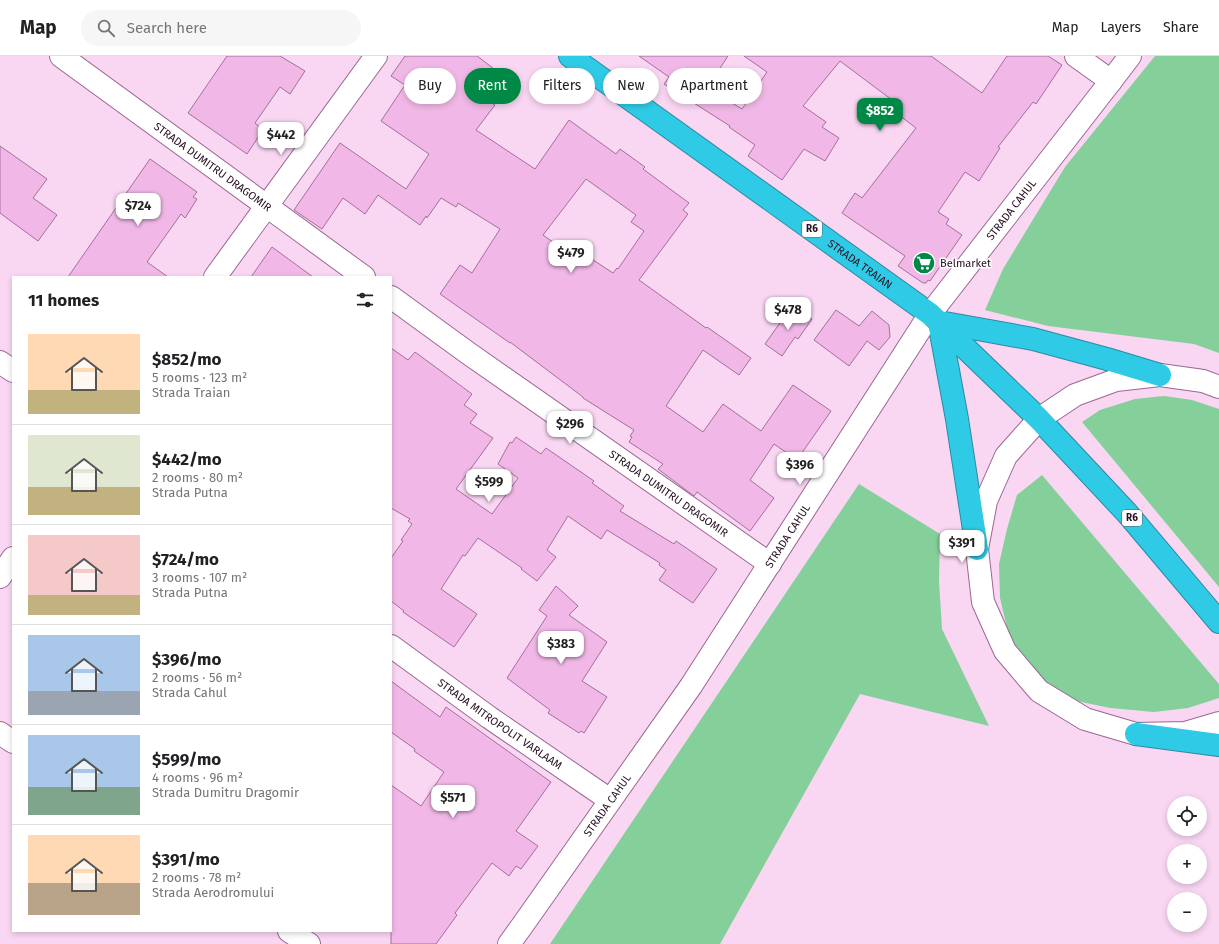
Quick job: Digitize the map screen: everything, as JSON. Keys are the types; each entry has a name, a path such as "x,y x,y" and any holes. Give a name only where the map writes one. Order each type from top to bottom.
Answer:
{"highway":[{"name":"STRADA TRАIAN","path":"570,56 934,318 1039,419"},
{"path":"977,549 957,418 934,318 1033,339 1160,375"},
{"name":"R6","path":"1039,419 1127,513 1219,622"},
{"path":"1136,734 1219,745"}],"street":[{"name":"STRADA DUMITRU DRAGOMIR","path":"61,56 363,276"},
{"path":"216,276 376,56"},
{"path":"1076,56 1111,81"},
{"name":"STRADA CAHUL","path":"508,944 691,686 770,564 934,318 1130,56"},
{"name":"STRADA DUMITRU DRAGOMIR","path":"392,298 468,353 770,564"},
{"path":"0,362 12,369"},
{"path":"1219,387 1203,381 1160,375 1116,380 1075,395 1039,419 1006,456 986,501 977,549 984,602 1005,651 1039,691 1085,719 1136,734 1185,733 1219,723"},
{"path":"0,577 12,559"},
{"name":"STRADA MITROPOLIT VARLAAM","path":"392,647 490,718 610,800"},
{"path":"0,733 12,741"},
{"path":"291,932 309,944"}],"green space":[{"path":"1155,56 1219,56 1219,353 1194,344 1048,326 985,310 1003,269 1065,167"},
{"path":"1164,396 1192,400 1219,409 1219,587 1082,422 1100,410 1135,399"},
{"path":"1042,475 1219,684 1219,698 1188,708 1154,712 1110,708 1072,700 1037,676 1022,659 1007,628 1000,598 999,564 1017,495"},
{"path":"859,484 940,534 939,581 942,629 989,726 860,694 720,944 550,944"}],"building":[{"path":"227,56 280,56 305,71 290,94 280,87 255,123 263,130 247,154 188,113"},
{"path":"405,56 477,56 493,68 464,68 464,104 495,105 476,130 535,169 569,120 616,154 620,149 645,167 643,169 689,203 683,210 688,214 639,280 751,358 739,375 703,350 666,406 703,432 723,404 761,431 793,385 831,411 797,460 774,444 750,480 774,498 750,531 697,492 694,496 658,469 663,464 629,442 632,437 630,436 634,430 583,398 510,342 440,294 460,265 472,273 500,229 458,203 456,207 441,198 427,218 426,216 420,225 378,195 365,214 343,198 322,229 294,210 340,143 406,189 429,154 381,121 404,86 404,104 456,104 456,68 404,68 404,84 391,76","holes":["586,179 636,215 631,222 644,231 618,269 617,268 613,273 587,256 582,263 543,235"]},
{"path":"639,56 728,56 720,68 667,68 667,76 659,70 659,68 656,68"},
{"path":"744,56 931,56 982,93 1007,56 1048,56 1062,65 1036,104 1033,102 998,147 1000,148 979,181 965,172 938,212 949,219 946,224 962,235 930,281 928,280 926,283 923,283 898,266 905,256 842,213 855,193 862,198 916,128 887,106 892,100 840,61 803,106 826,122 822,127 839,138 825,161 804,149 782,180 748,156 755,145 729,127 730,126 695,104 734,104 742,109 745,104 762,104 762,79 767,72"},
{"path":"0,146 47,179 33,198 57,215 38,241 0,213"},
{"path":"150,159 197,192 193,197 197,199 185,218 181,214 147,262 167,276 69,276"},
{"path":"272,247 312,276 252,276"},
{"path":"792,306 812,319 798,339 795,337 782,356 765,344"},
{"path":"836,310 859,326 872,311 889,325 890,337 879,350 867,341 849,366 814,340"},
{"path":"392,349 408,360 415,352 472,394 464,405 477,414 470,423 493,438 456,489 492,514 518,478 498,464 510,442 512,443 516,437 541,454 546,448 594,481 592,483 624,506 620,511 674,544 676,541 717,569 693,603 659,580 666,570 659,565 660,563 607,530 601,539 568,516 547,550 556,557 537,581 521,569 522,568 478,538 465,556 463,555 441,589 477,614 454,647 403,612 404,611 392,602 392,557 403,541 401,540 412,524 408,521 410,519 392,509"},
{"path":"556,586 578,606 569,615 607,642 582,681 607,697 584,733 581,731 579,733 548,713 550,710 507,678 547,616 539,610"},
{"path":"392,682 440,717 446,707 551,782 516,831 538,846 521,869 516,866 509,876 492,863 455,913 457,915 436,944 391,944 392,786 421,806 444,772 414,751 415,749 392,733"}],"place":[{"name":"Belmarket","path":"924,263"}]}
